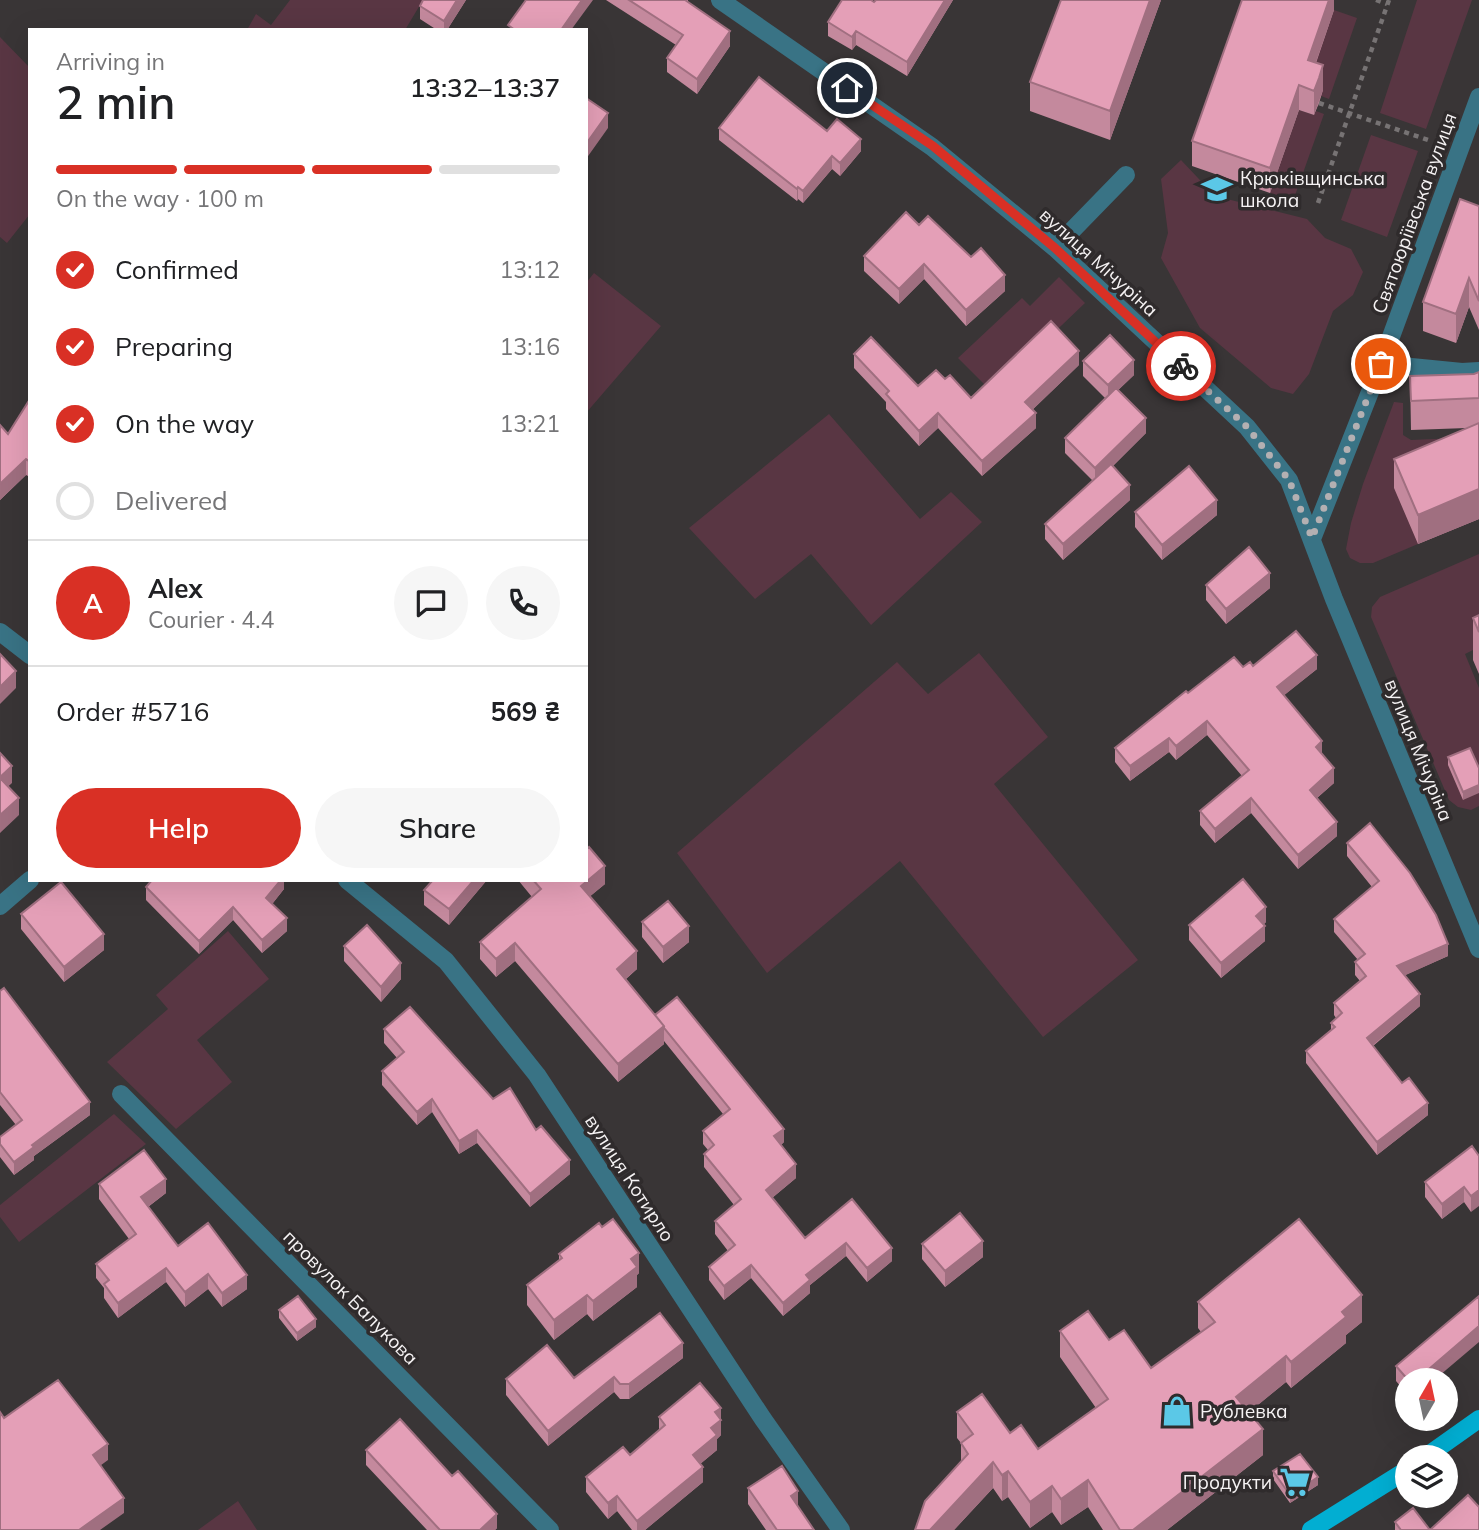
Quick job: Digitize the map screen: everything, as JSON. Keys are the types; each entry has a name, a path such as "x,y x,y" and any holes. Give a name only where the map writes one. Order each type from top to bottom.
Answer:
{"main road":[{"path":"1442,1445 1479,1419"},
{"path":"1311,1530 1395,1478"}],"street":[{"name":"вулиця Мічуріна","path":"720,0 933,146 1055,248 1247,427 1289,480 1334,599 1479,949"},
{"name":"Святоюріївська вулиця","path":"1312,538 1381,364 1479,97"},
{"path":"1055,248 1126,175"},
{"path":"1381,364 1462,372 1479,371"},
{"path":"0,632 28,653"},
{"path":"0,906 28,882"},
{"name":"вулиця Котирло","path":"349,882 446,961 537,1075 763,1419 841,1530"},
{"name":"провулок Балукова","path":"121,1094 550,1530"}],"path":[{"path":"1318,203 1388,2 1376,0"},
{"path":"1319,103 1431,141"}],"shaded area":[{"path":"290,0 423,0 406,28 248,28 256,14 271,25"},
{"path":"1417,0 1472,0 1426,129 1380,113"},
{"path":"1334,10 1357,18 1329,99 1308,85"},
{"path":"0,37 28,66 28,217 7,243 0,237"},
{"path":"1299,110 1314,115 1316,111 1324,114 1293,201 1270,193"},
{"path":"1371,135 1418,151 1387,237 1341,220"},
{"path":"1181,160 1215,196 1307,219 1325,238 1351,249 1363,272 1353,295 1333,311 1309,374 1293,394 1271,388 1200,328 1161,258 1168,233 1161,179"},
{"path":"594,273 661,326 588,411 588,280"},
{"path":"1059,277 1085,303 992,392 958,358 1022,298 1030,306"},
{"path":"1394,402 1403,403 1403,435 1411,440 1479,437 1418,544 1373,563 1360,563 1350,558 1346,549 1351,523"},
{"path":"829,414 920,519 951,492 982,522 871,625 811,554 755,599 689,528"},
{"path":"1479,554 1479,647 1465,654 1479,688 1479,806 1471,810 1458,807 1449,800 1371,617 1372,607 1380,597"},
{"path":"979,653 1048,737 994,784 1138,960 1043,1037 900,861 767,973 677,853 897,662 928,694"},
{"path":"228,931 269,979 197,1040 232,1082 176,1129 107,1062 168,1009 156,995"},
{"path":"114,1114 146,1144 19,1242 0,1217 0,1205"},
{"path":"238,1501 257,1530 198,1530"}],"building":[{"path":"423,0 457,0 444,21 420,6"},
{"path":"526,0 582,0 562,28 512,28 508,25"},
{"path":"629,0 685,0 730,31 697,79 667,58 683,35"},
{"path":"842,0 945,0 907,62 856,31 852,37 828,22"},
{"path":"1061,0 1150,0 1110,111 1030,82"},
{"path":"1242,0 1329,0 1308,60 1323,65 1319,78 1314,91 1299,85 1270,168 1192,141"},
{"path":"759,77 827,131 837,119 861,139 840,163 832,156 803,191 719,128"},
{"path":"588,99 608,113 588,141"},
{"path":"1460,199 1479,206 1479,301 1469,278 1456,314 1423,302"},
{"path":"906,212 919,225 928,216 971,257 981,248 1005,275 966,310 924,264 899,289 864,256"},
{"path":"1051,321 1079,351 1025,402 1036,413 982,461 938,413 919,431 886,394 889,391 854,354 871,337 918,386 936,370 945,379 950,375 971,398"},
{"path":"1110,335 1134,360 1108,385 1083,361"},
{"path":"1479,372 1479,398 1411,401 1410,376"},
{"path":"1116,388 1146,418 1095,468 1065,438"},
{"path":"28,402 28,460 26,459 0,484 0,425 8,434"},
{"path":"1479,423 1479,489 1418,515 1394,459"},
{"path":"1111,464 1130,485 1063,544 1045,524"},
{"path":"1189,466 1217,500 1162,545 1135,512"},
{"path":"1249,547 1270,573 1226,609 1206,585"},
{"path":"1479,615 1479,632 1473,618"},
{"path":"1296,631 1317,655 1277,687 1322,741 1316,747 1334,768 1310,790 1337,822 1298,855 1251,798 1215,829 1200,811 1249,770 1207,721 1176,746 1169,738 1130,766 1115,748 1186,691 1188,693 1234,657 1243,667 1250,662 1253,666"},
{"path":"0,654 16,671 0,687"},
{"path":"1470,748 1479,768 1479,785 1463,792 1448,757"},
{"path":"0,753 12,766 0,777"},
{"path":"0,778 19,798 0,815"},
{"path":"1370,823 1410,873 1436,915 1448,944 1397,966 1420,994 1367,1038 1402,1083 1409,1078 1428,1103 1377,1142 1306,1051 1335,1027 1331,1023 1342,1013 1334,1003 1366,976 1355,962 1365,954 1334,919 1379,881 1347,843"},
{"path":"588,848 605,866 588,880"},
{"path":"1243,879 1266,907 1256,916 1265,926 1221,963 1189,925"},
{"path":"61,882 104,934 64,967 21,914"},
{"path":"150,882 279,882 266,898 287,918 262,940 233,907 199,941 146,887"},
{"path":"431,882 472,882 449,909 424,890"},
{"path":"535,882 586,882 581,886 637,951 617,969 664,1026 618,1064 515,943 496,959 480,942 541,889"},
{"path":"668,901 689,926 663,947 642,922"},
{"path":"367,925 401,963 381,987 344,946"},
{"path":"4,988 90,1102 32,1145 34,1147 14,1162 0,1144 0,1137 22,1120 0,1092 0,991"},
{"path":"677,997 784,1129 774,1136 796,1164 766,1190 805,1238 852,1199 892,1248 867,1268 846,1243 806,1275 810,1280 783,1303 751,1265 724,1286 709,1267 735,1245 715,1221 741,1199 704,1154 714,1145 703,1131 730,1109 655,1015"},
{"path":"410,1007 493,1099 510,1088 536,1130 541,1126 570,1160 530,1194 477,1130 459,1141 432,1099 417,1112 382,1071 404,1052 384,1029"},
{"path":"1472,1146 1479,1156 1479,1190 1471,1196 1464,1187 1442,1204 1425,1182"},
{"path":"144,1150 166,1179 141,1197 178,1246 208,1223 247,1275 222,1293 208,1274 185,1292 166,1268 118,1303 104,1284 109,1280 96,1264 136,1234 99,1184"},
{"path":"960,1213 983,1241 945,1271 922,1244"},
{"path":"613,1219 639,1253 631,1259 637,1267 593,1301 587,1295 554,1320 527,1285 562,1258 559,1254 599,1223 602,1227"},
{"path":"1299,1219 1362,1295 1342,1312 1346,1317 1291,1362 1286,1356 1236,1397 1263,1429 1133,1530 1120,1530 1088,1480 1061,1499 1052,1486 1030,1502 1008,1471 1002,1475 993,1462 930,1530 915,1530 925,1501 968,1454 961,1443 973,1434 957,1412 982,1394 1010,1433 1021,1425 1038,1449 1108,1399 1060,1331 1088,1311 1109,1340 1124,1330 1151,1368 1215,1322 1198,1302"},
{"path":"298,1296 316,1319 297,1333 279,1310"},
{"path":"1479,1296 1479,1326 1430,1368 1396,1366"},
{"path":"660,1313 683,1343 629,1384 620,1384 614,1377 548,1431 506,1379 547,1345 574,1378"},
{"path":"58,1380 108,1444 93,1455 124,1498 79,1530 0,1530 0,1412 4,1418"},
{"path":"700,1383 721,1408 715,1412 721,1420 711,1428 717,1435 693,1455 703,1467 637,1521 617,1496 608,1503 586,1477 623,1447 630,1455 665,1425 659,1417"},
{"path":"400,1419 452,1476 458,1471 497,1514 480,1530 440,1530 366,1450"},
{"name":"Продукти","path":"1300,1454 1318,1477 1290,1495 1273,1471"},
{"path":"782,1466 798,1491 791,1496 814,1530 777,1530 748,1488"},
{"path":"1468,1495 1479,1507 1479,1530 1430,1530 1454,1508 1458,1508 1458,1504"},
{"path":"1413,1508 1430,1530 1401,1530 1395,1522"}],"way so far":[{"path":"1181,366 1247,427 1289,480 1312,538 1381,364"}],"place":[{"name":"Крюківщинська школа","path":"1217,189"},
{"name":"Рублевка","path":"1177,1411"},
{"name":"Продукти","path":"1295,1482"}],"route":[{"path":"847,88 933,146 1055,248 1181,366"}]}
